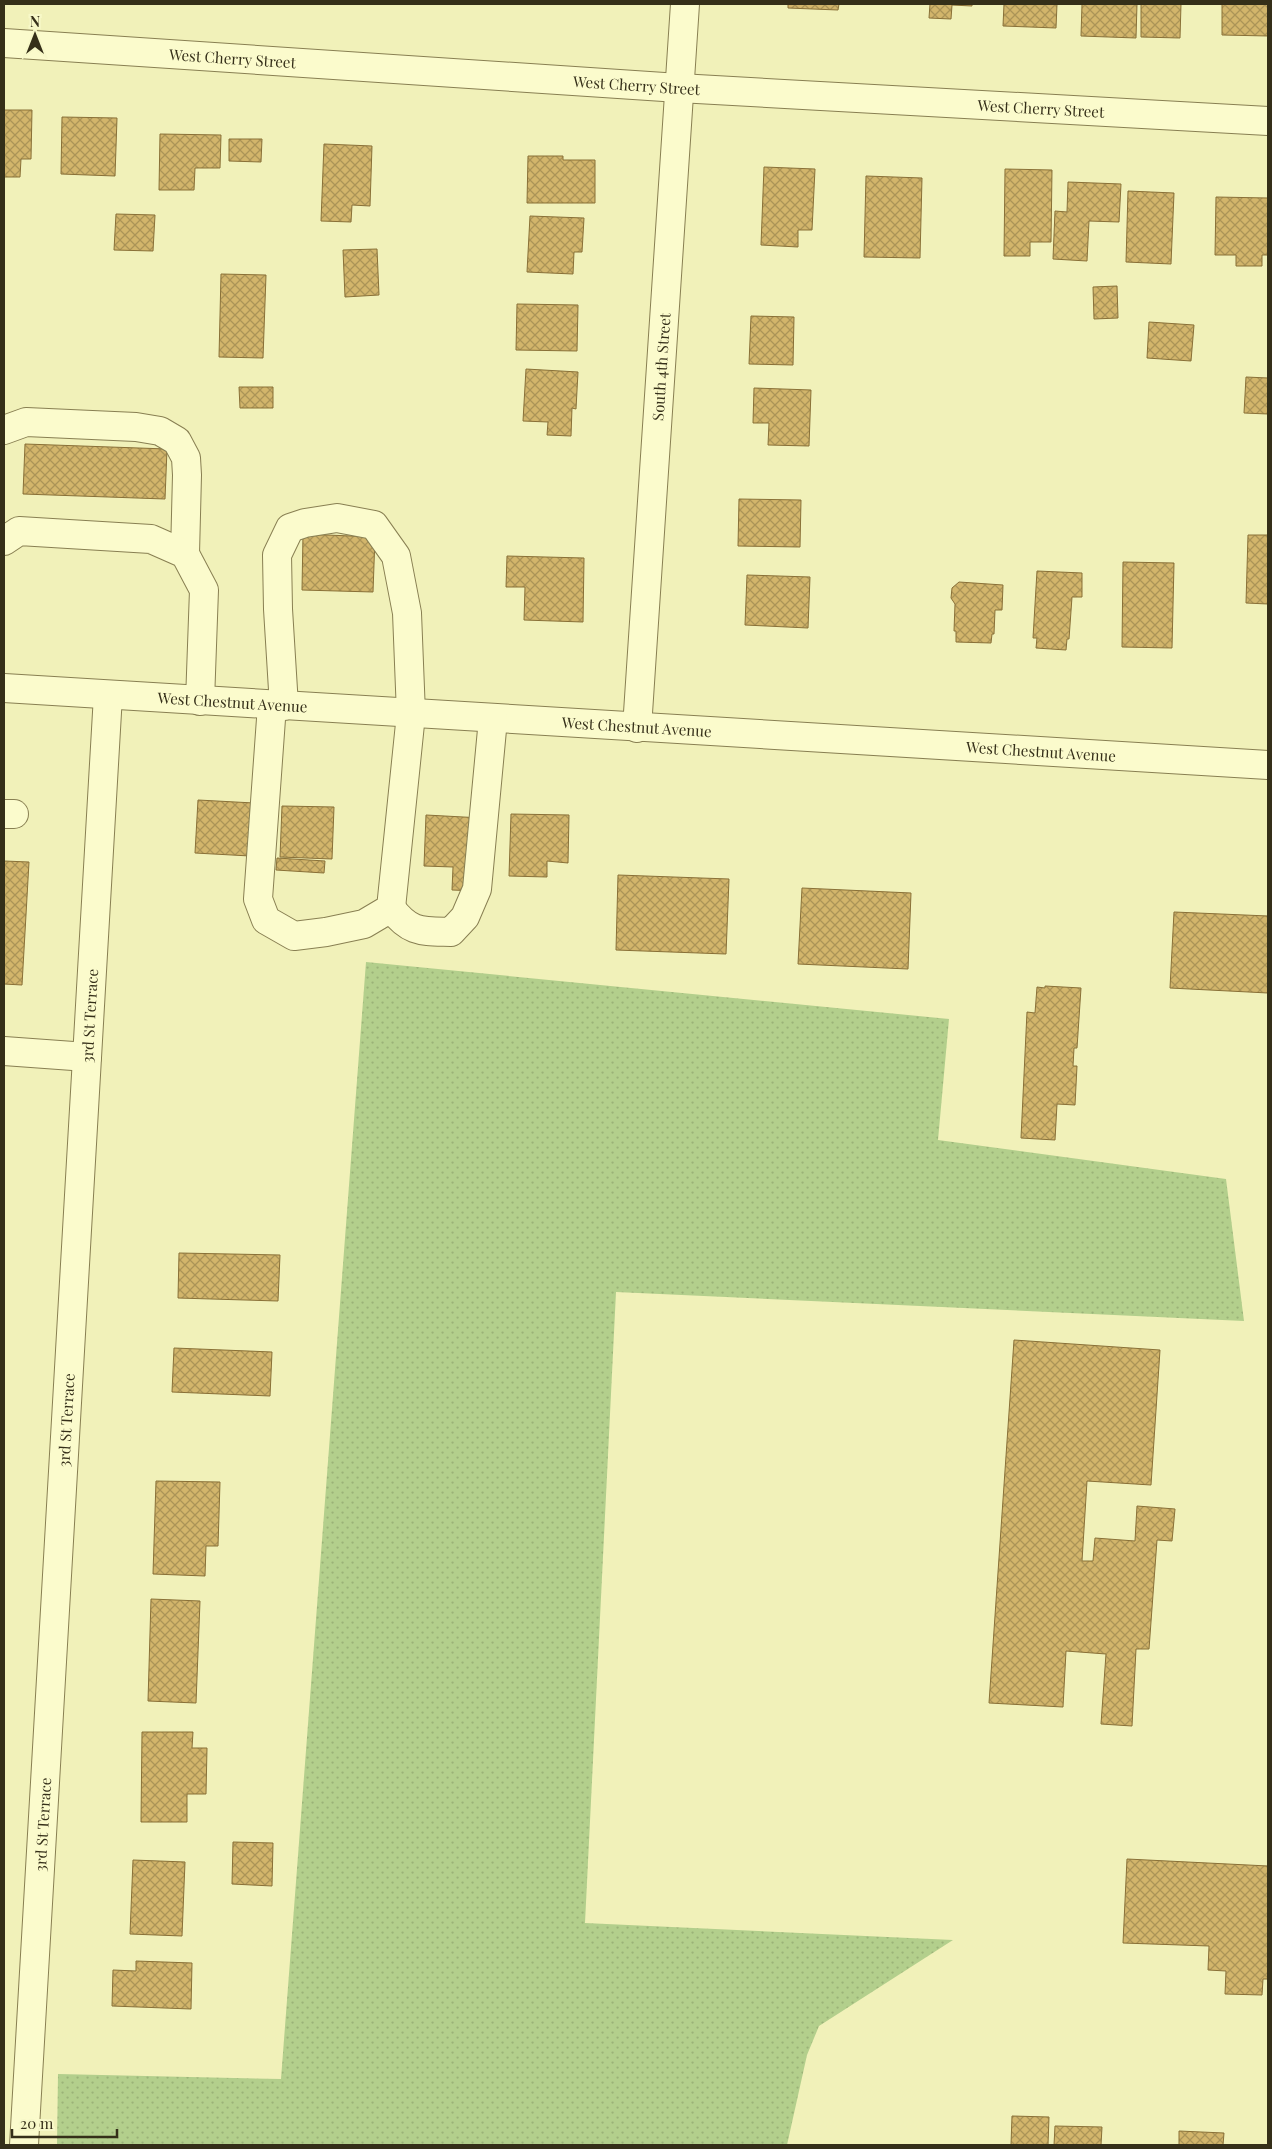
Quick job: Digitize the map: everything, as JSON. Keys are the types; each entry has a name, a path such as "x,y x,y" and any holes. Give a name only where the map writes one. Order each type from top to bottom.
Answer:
{"street":[{"name":"South 4th Street","path":"637,728 685,4"},
{"name":"West Cherry Street","path":"4,43 680,88 1268,121"},
{"path":"4,430 26,422 136,427 160,431 177,441 186,458 185,554 204,590 200,701"},
{"path":"391,908 364,924 294,936 266,920 258,899 278,706 277,555 290,528 305,523 337,518 374,525 396,556 407,613 411,714 391,908 403,922 422,931 451,932 465,917 477,889 493,719"},
{"path":"4,541 19,531 151,540 185,554"},
{"name":"West Chestnut Avenue","path":"4,688 1268,765"},
{"name":"3rd St Terrace","path":"24,2145 108,695"},
{"path":"4,1051 87,1057"}],"green space":[{"path":"366,962 949,1019 938,1140 1226,1179 1244,1321 616,1292 585,1923 953,1940 819,2026 807,2055 787,2145 57,2145 58,2074 281,2079"}],"building":[{"path":"788,4 839,4 838,10 788,8"},
{"path":"930,4 972,4 972,6 952,5 951,19 929,18"},
{"path":"1004,4 1057,4 1056,28 1003,26"},
{"path":"1082,4 1137,4 1136,38 1081,36"},
{"path":"1141,4 1181,4 1180,38 1141,37"},
{"path":"1222,4 1268,4 1268,36 1222,35"},
{"path":"4,110 32,110 31,159 21,159 20,177 4,177"},
{"path":"62,117 117,118 115,176 61,174"},
{"path":"160,134 221,135 220,168 195,168 194,190 159,190"},
{"path":"229,139 262,139 261,162 229,161"},
{"path":"324,144 372,146 370,206 352,205 351,222 321,221"},
{"path":"528,156 563,156 563,160 595,160 595,203 527,203"},
{"path":"764,167 815,169 812,230 798,230 798,247 761,245"},
{"path":"1005,169 1052,170 1051,242 1030,242 1030,256 1004,256"},
{"path":"866,176 922,178 920,258 864,257"},
{"path":"1068,182 1121,184 1119,222 1089,221 1087,261 1053,259 1055,211 1067,212"},
{"path":"1128,191 1174,193 1171,264 1126,262"},
{"path":"1216,197 1268,198 1268,255 1262,255 1262,266 1236,266 1236,255 1215,255"},
{"path":"116,214 155,215 153,251 114,250"},
{"path":"530,216 584,218 582,252 574,252 573,274 527,272"},
{"path":"377,249 379,295 345,297 343,250"},
{"path":"221,274 266,275 263,358 219,357"},
{"path":"1117,286 1118,318 1094,319 1093,287"},
{"path":"517,304 578,305 577,351 516,350"},
{"path":"751,316 794,317 793,365 749,364"},
{"path":"1149,322 1194,325 1191,361 1147,358"},
{"path":"526,369 578,372 576,409 572,408 571,436 547,435 548,422 523,421"},
{"path":"1246,377 1268,378 1268,414 1244,413"},
{"path":"239,387 273,387 273,408 240,408"},
{"path":"754,388 811,390 809,446 768,445 769,423 753,423"},
{"path":"25,444 167,449 165,499 23,494"},
{"path":"739,499 801,500 800,547 738,546"},
{"path":"303,534 375,537 373,592 302,590"},
{"path":"1248,535 1268,535 1268,604 1246,603"},
{"path":"507,556 584,558 583,622 524,620 525,587 506,587"},
{"path":"1123,562 1174,563 1172,648 1122,647"},
{"path":"1037,571 1082,573 1082,597 1072,597 1069,639 1067,639 1066,650 1036,648 1037,638 1033,638"},
{"path":"747,575 810,577 808,628 745,625"},
{"path":"959,582 1003,585 1002,610 995,610 994,634 992,634 991,643 956,642 956,631 954,631 955,604 951,598 952,588"},
{"path":"198,800 254,803 250,856 195,853"},
{"path":"282,806 334,807 332,859 280,857"},
{"path":"511,814 569,815 568,863 547,861 547,877 509,876"},
{"path":"426,815 482,818 480,891 452,890 453,867 424,866"},
{"path":"277,858 325,861 324,873 276,870"},
{"path":"4,861 29,862 22,985 4,984"},
{"path":"618,875 729,879 726,954 616,950"},
{"path":"802,888 911,893 908,969 798,964"},
{"path":"1174,912 1268,916 1268,993 1170,988"},
{"path":"1045,986 1081,988 1077,1048 1074,1048 1073,1066 1077,1066 1075,1105 1057,1104 1055,1140 1021,1138 1027,1012 1035,1013 1037,987 1045,988"},
{"path":"179,1253 280,1255 278,1301 178,1298"},
{"path":"1014,1340 1160,1350 1151,1485 1087,1481 1082,1561 1093,1561 1095,1538 1135,1541 1137,1506 1175,1509 1172,1541 1157,1540 1149,1649 1136,1649 1132,1726 1101,1724 1106,1654 1066,1651 1063,1707 989,1703"},
{"path":"174,1348 272,1352 270,1396 172,1392"},
{"path":"156,1481 220,1482 218,1546 206,1546 205,1576 153,1574"},
{"path":"151,1599 200,1601 196,1703 148,1701"},
{"path":"142,1732 193,1732 192,1748 207,1748 206,1794 187,1794 187,1822 141,1822"},
{"path":"233,1842 273,1843 272,1886 232,1884"},
{"path":"1127,1859 1268,1866 1268,1979 1263,1979 1262,1995 1225,1994 1226,1971 1208,1970 1209,1946 1123,1943"},
{"path":"133,1860 185,1862 182,1936 130,1934"},
{"path":"136,1961 192,1963 191,2009 112,2006 113,1970 136,1971"},
{"path":"1012,2116 1049,2117 1048,2145 1011,2145"},
{"path":"1055,2126 1102,2127 1101,2145 1054,2145"},
{"path":"1179,2131 1224,2133 1223,2145 1179,2145"}]}
